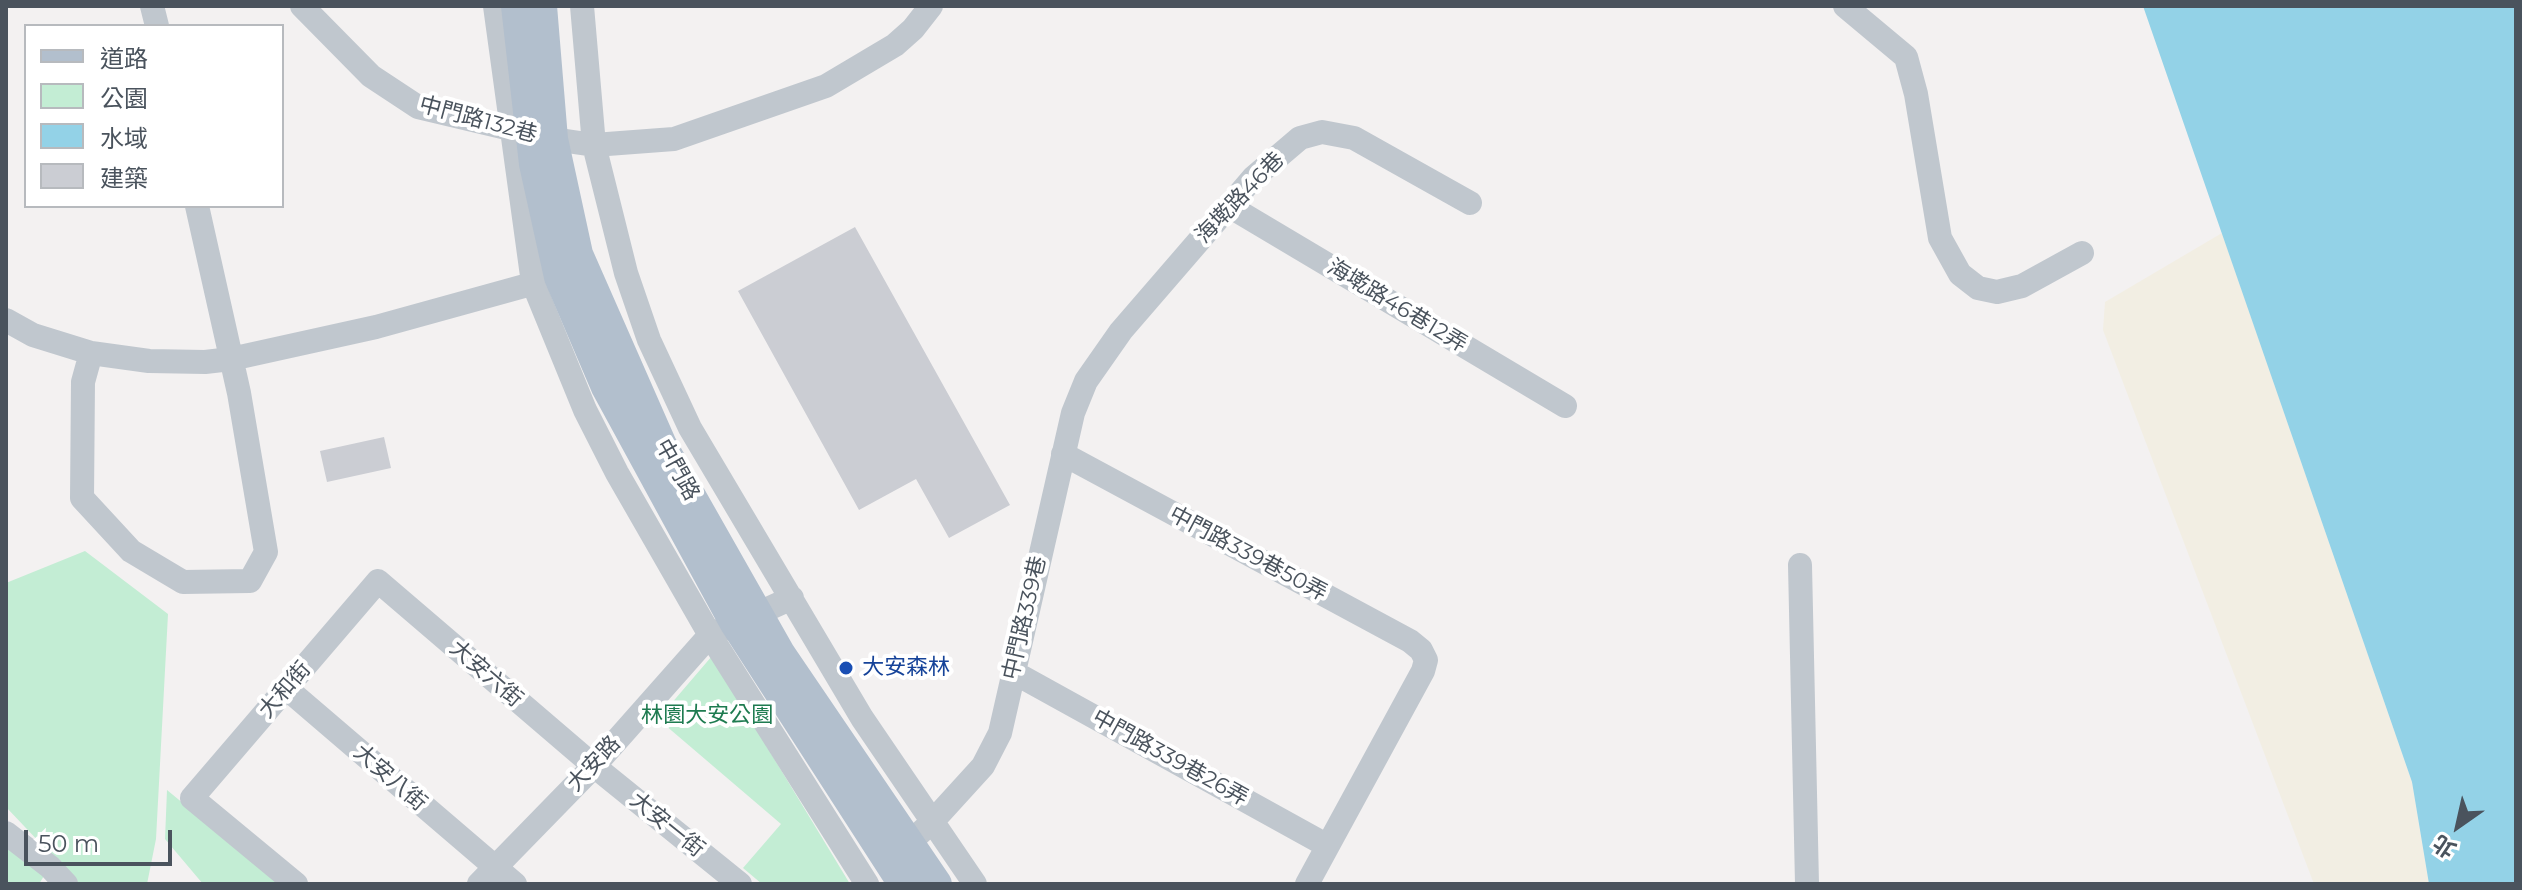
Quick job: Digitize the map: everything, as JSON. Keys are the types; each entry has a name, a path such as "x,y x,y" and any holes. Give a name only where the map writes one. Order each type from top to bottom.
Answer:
{"main road":[{"name":"中門路","path":"516,6 546,280 734,623 889,882"},
{"name":"中門路","path":"542,6 532,134 578,254 662,445 734,623 780,653 937,884"}],"street":[{"name":"中門路132巷","path":"302,6 371,76 418,107 594,145 674,139 826,86 895,45 931,6"},
{"name":"中門路","path":"495,6 532,134"},
{"name":"中門路","path":"582,6 594,145 626,273 649,340 690,428 862,718 975,884"},
{"path":"1845,6 1906,57 1916,94 1940,238 1960,274 1978,288 1997,292 2022,286 2082,253"},
{"name":"海墘路46巷","path":"1121,331 1253,178 1300,138 1322,132 1354,138 1470,203"},
{"name":"海墘路46巷12弄","path":"1229,206 1565,406"},
{"path":"91,353 83,382 82,498 131,551 183,582 250,581 266,552 231,359 197,208"},
{"path":"6,320 33,335 91,353 149,361 205,362 376,327 546,280"},
{"name":"中門路339巷","path":"889,882 909,843 983,766 1000,733 1073,413 1086,381 1121,331"},
{"name":"中門路339巷50弄","path":"1063,454 1410,641 1421,650 1426,660 1423,671 1326,845"},
{"path":"1800,565 1807,884"},
{"name":"大和街","path":"296,884 192,798 378,581"},
{"name":"大安六街","path":"378,581 594,766"},
{"name":"大安路","path":"487,876 734,623 792,598"},
{"name":"中門路339巷26弄","path":"1013,672 1326,845"},
{"name":"大安八街","path":"286,688 487,876 515,884"},
{"name":"大安一街","path":"594,766 740,884"},
{"path":"6,833 50,867 66,884"},
{"path":"1307,884 1326,845"}],"green space":[{"path":"85,551 168,614 156,839 147,884 79,884 6,807 6,583"},
{"name":"林園大安公園","path":"712,656 850,884 762,884 743,868 781,824 658,719"},
{"path":"167,790 281,884 203,884 165,839"},
{"path":"6,841 47,871 39,884 6,884"}],"sand":[{"path":"2222,233 2412,782 2429,884 2314,884 2103,330 2105,302"}],"water":[{"path":"2143,6 2516,6 2516,884 2429,884 2412,782"}],"building":[{"path":"855,227 1010,505 949,538 916,479 859,510 738,291"},
{"path":"384,437 391,468 327,482 320,451"}],"place":[{"name":"大安森林","path":"846,668"}]}
